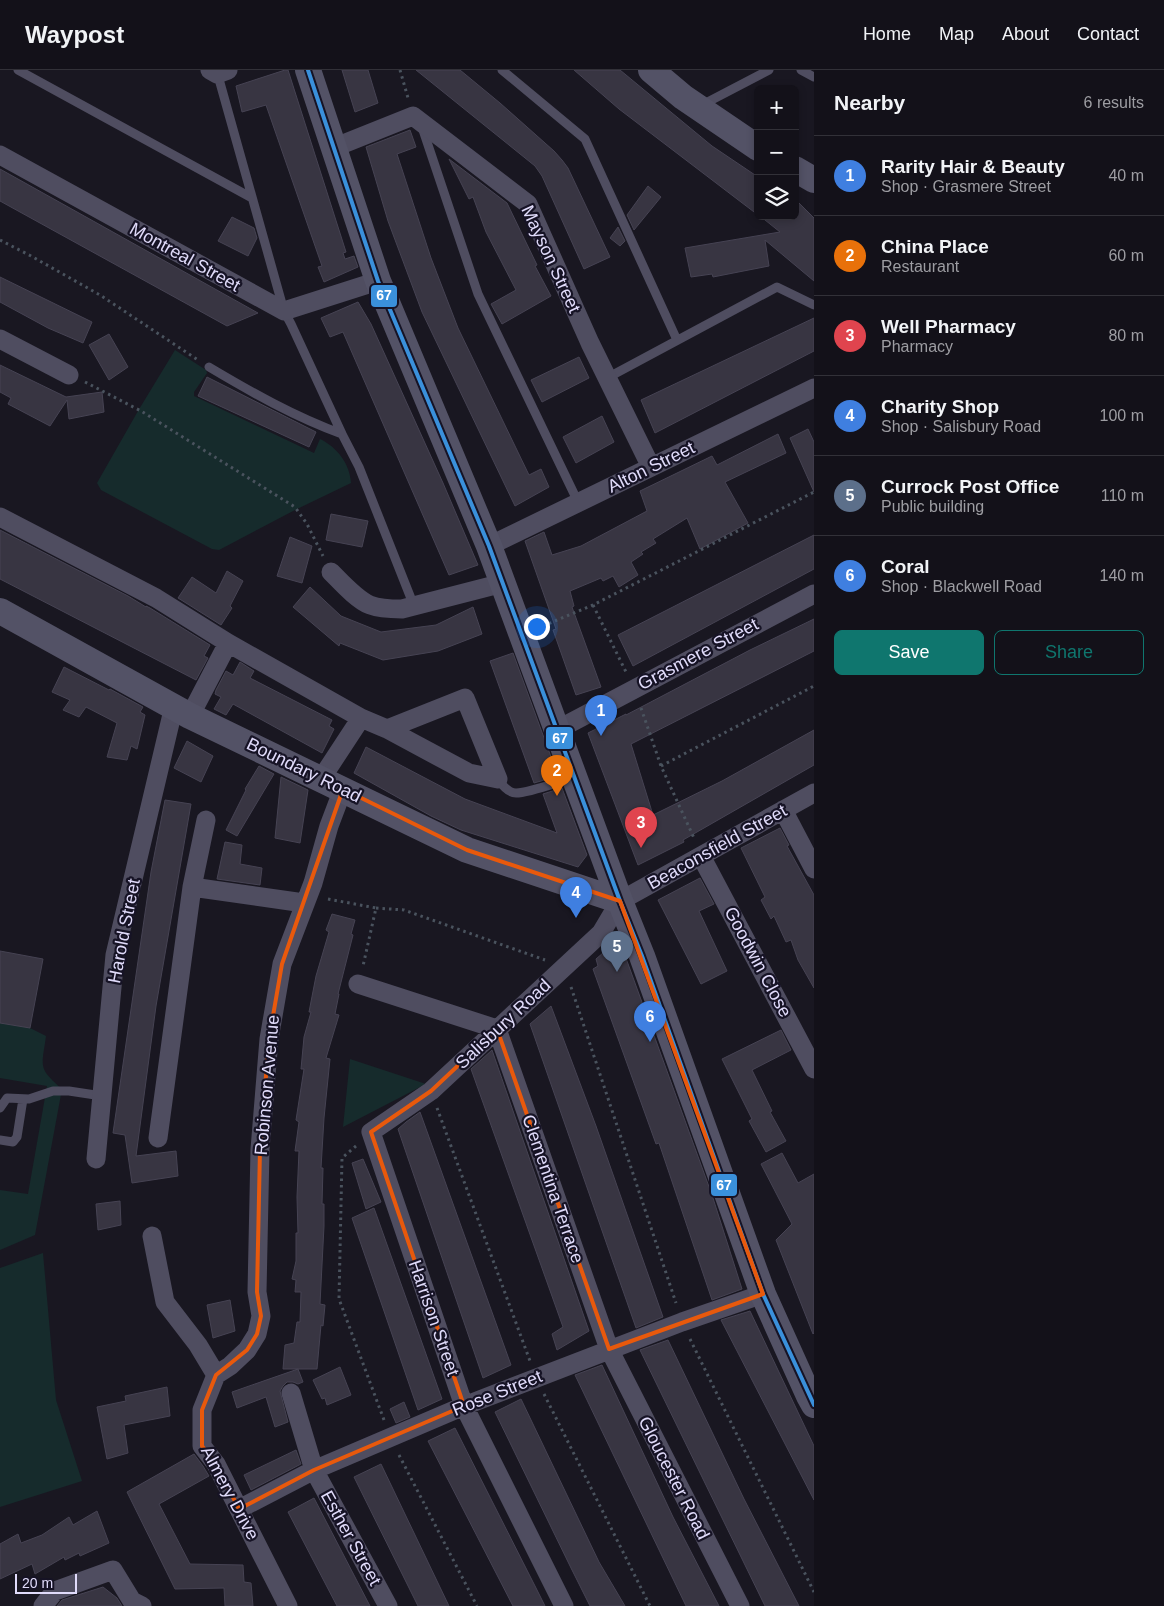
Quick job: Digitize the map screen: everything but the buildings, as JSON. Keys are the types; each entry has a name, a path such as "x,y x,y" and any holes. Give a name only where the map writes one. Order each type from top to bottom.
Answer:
{"street":[{"path":"308,70 378,282 488,546 522,635 642,956 763,1294 812,1398"},
{"path":"651,70 683,97 754,145"},
{"path":"333,148 417,118"},
{"name":"Mayson Street","path":"417,118 528,204 590,343 651,467"},
{"name":"Montreal Street","path":"0,155 284,311"},
{"path":"799,171 814,180"},
{"path":"284,311 378,282"},
{"path":"0,339 69,374"},
{"name":"Alton Street","path":"488,546 651,467 810,395"},
{"path":"0,517 156,598 228,642 361,718 386,729 469,774 498,779"},
{"path":"331,572 369,605 388,609 402,609 502,583"},
{"name":"Grasmere Street","path":"557,730 814,594"},
{"name":"Boundary Road","path":"0,611 182,711 467,850 620,901"},
{"name":"Harold Street","path":"96,1159 115,955 182,711 228,642"},
{"path":"386,729 465,698 498,779"},
{"name":"Robinson Avenue","path":"216,1374 230,1366 247,1350 257,1334 261,1316 257,1292 260,1149 269,1039 282,964 306,900 329,826 332,784 361,718"},
{"name":"Beaconsfield Street","path":"620,901 814,793"},
{"path":"783,810 814,869"},
{"path":"158,1138 192,887 206,820"},
{"name":"Goodwin Close","path":"701,856 814,1069"},
{"path":"192,887 306,900"},
{"name":"Salisbury Road","path":"371,1132 431,1091 601,933 620,901"},
{"path":"358,984 497,1029"},
{"name":"Clementina Terrace","path":"497,1029 609,1349"},
{"name":"Harrison Street","path":"371,1132 464,1406 564,1606"},
{"path":"152,1236 166,1302 198,1344 216,1374"},
{"name":"Rose Street","path":"239,1510 314,1470 464,1406 609,1349 763,1294"},
{"name":"Gloucester Road","path":"609,1349 740,1606"},
{"name":"Almery Drive","path":"216,1374 202,1410 202,1446 216,1464 288,1606"},
{"name":"Esther Street","path":"291,1393 314,1470 388,1606"},
{"path":"43,1606 55,1591 113,1570 132,1601 142,1606"}],"lane":[{"path":"18,70 252,198"},
{"path":"502,70 586,139 677,340"},
{"path":"698,107 769,70"},
{"path":"801,70 814,77"},
{"path":"218,71 284,311 362,476 414,606"},
{"path":"417,118 478,294 578,502"},
{"path":"607,378 777,287 814,305"},
{"path":"209,367 244,388 318,425 342,434"},
{"path":"498,779 502,786 515,793 574,777"},
{"path":"0,1108 8,1098 29,1099 53,1092 69,1091 102,1096"},
{"path":"0,1140 13,1142 17,1136 23,1099"}],"path":[{"path":"400,70 417,118"},
{"path":"0,240 100,295 209,367"},
{"path":"69,374 141,411 295,507 307,524 331,572"},
{"path":"522,635 593,605 814,492"},
{"path":"593,605 634,688 661,766 701,856"},
{"path":"661,766 814,686"},
{"path":"306,900 404,910 564,967 682,1322 814,1592"},
{"path":"358,984 376,908"},
{"path":"431,1091 536,1377 650,1606"},
{"path":"371,1132 342,1158 339,1300 390,1437 476,1606"}],"highlighted area":[{"path":"343,789 467,850 620,901 763,1294 609,1349 497,1029 431,1091 371,1132 464,1406 314,1470 239,1509 216,1464 202,1446 202,1410 216,1375 247,1350 257,1334 261,1316 257,1292 260,1149 269,1039 282,964"}],"green space":[{"path":"175,350 206,370 207,373 194,392 194,396 314,453 320,439 326,442 342,457 348,469 351,483 219,550 212,549 101,490 97,483"},
{"path":"0,1023 30,1028 46,1036 43,1066 48,1076 62,1089 35,1235 0,1250 0,1190 28,1194 47,1086 0,1078"},
{"path":"350,1059 426,1084 343,1127"},
{"path":"43,1253 56,1400 82,1481 0,1507 0,1268"}],"transit line":[{"name":"67","path":"308,70 378,281 489,546 642,956 763,1294 814,1405"}],"place":[{"name":"Rarity Hair & Beauty","path":"601,736"},
{"name":"China Place","path":"557,796"},
{"name":"Well Pharmacy","path":"641,848"},
{"name":"Charity Shop","path":"576,918"},
{"name":"Currock Post Office","path":"617,972"},
{"name":"Coral","path":"650,1042"}]}
